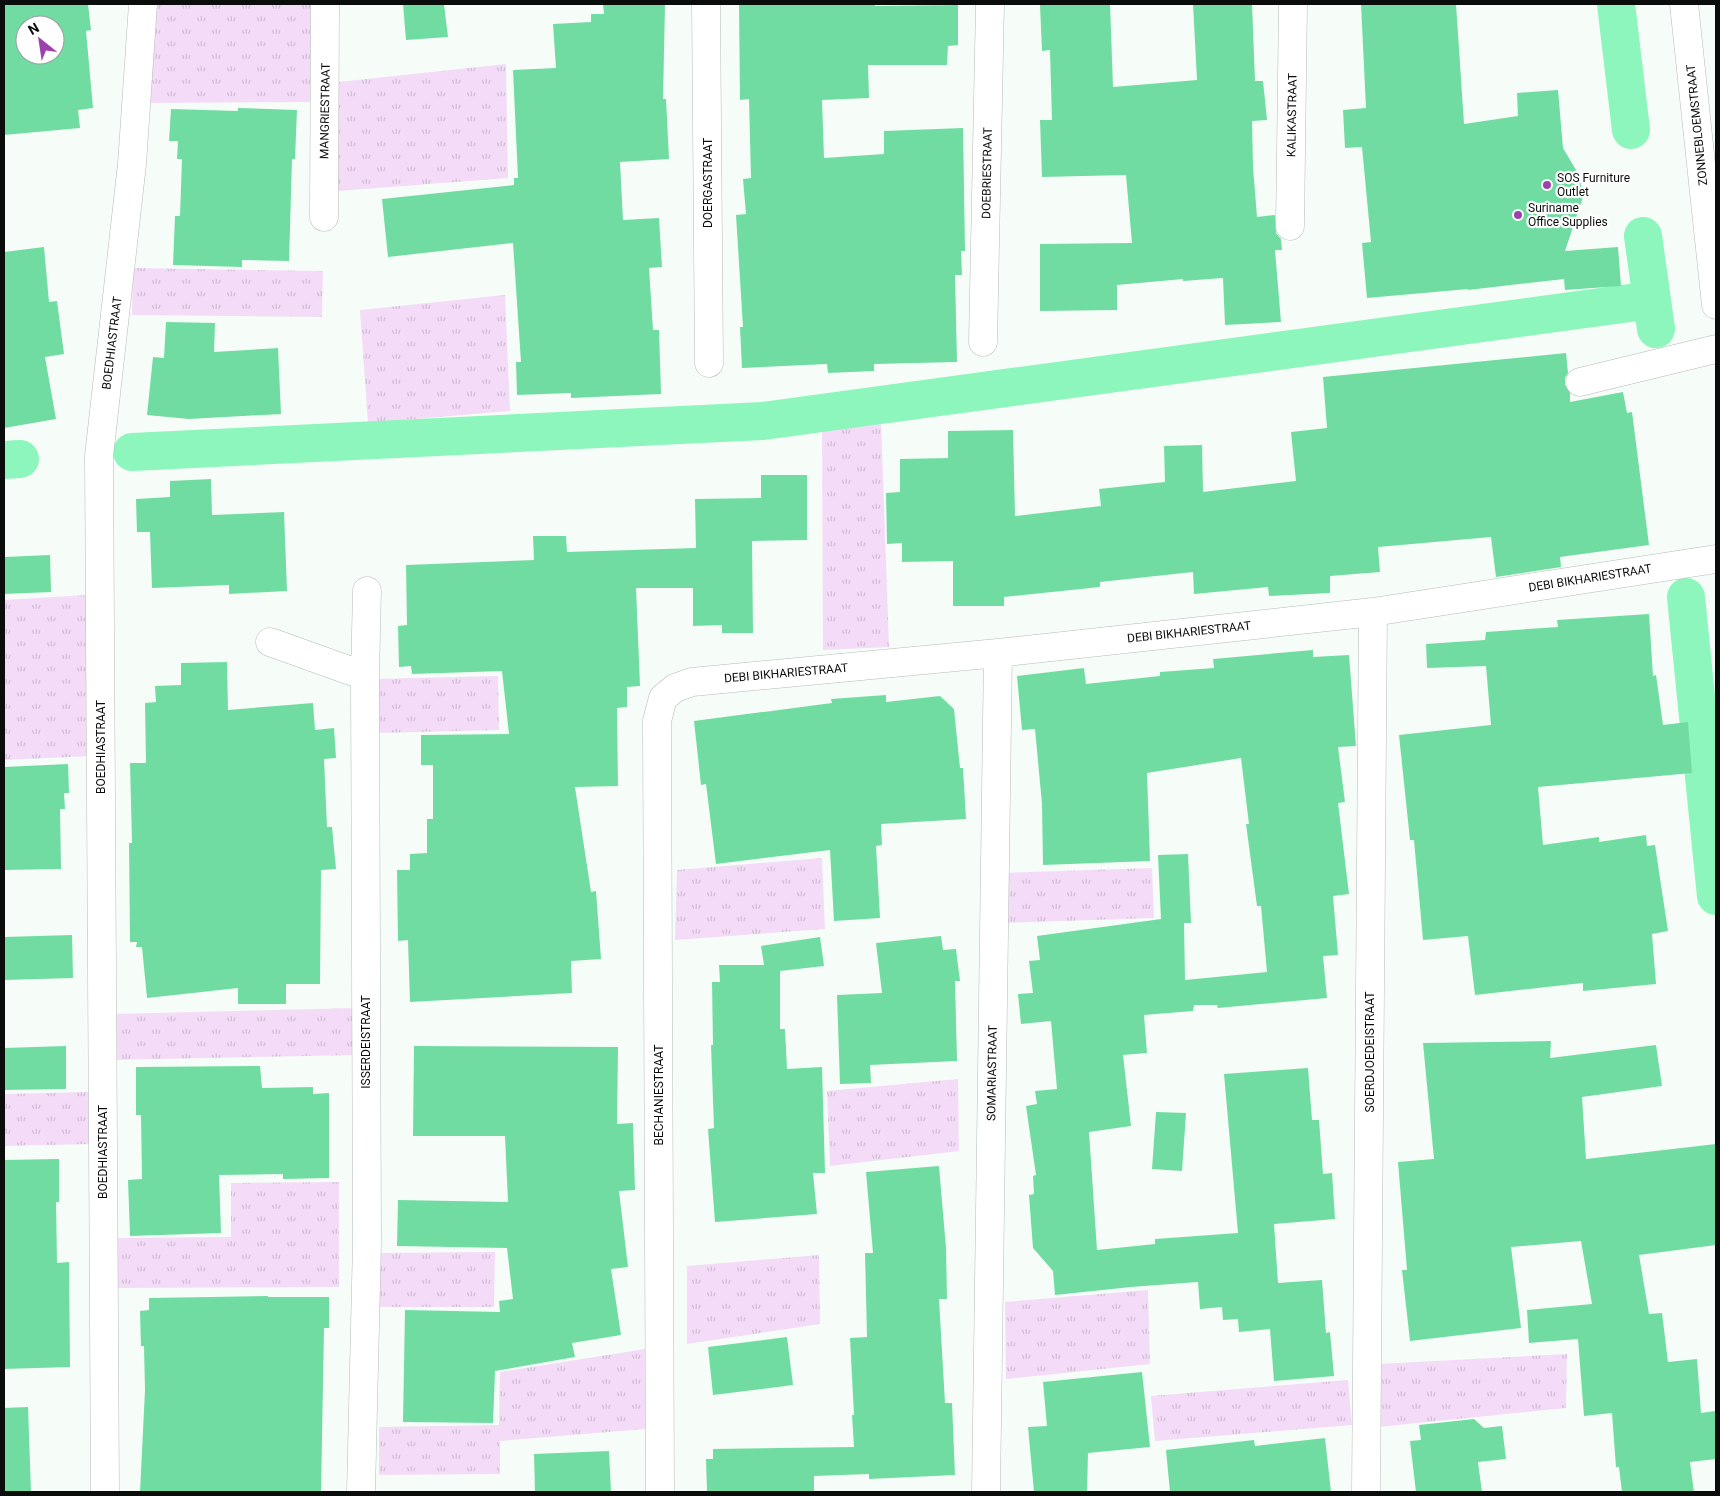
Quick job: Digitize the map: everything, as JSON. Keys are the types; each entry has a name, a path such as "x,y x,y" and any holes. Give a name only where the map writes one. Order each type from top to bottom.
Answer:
{"street":[{"name":"BOEDHIASTRAAT","path":"105,1492 99,456 132,164 143,4"},
{"name":"MANGRIESTRAAT","path":"324,217 326,4"},
{"name":"DOERGASTRAAT","path":"706,4 709,363"},
{"name":"DOEBRIESTRAAT","path":"983,342 990,4"},
{"name":"KALIKASTRAAT","path":"1290,226 1293,4"},
{"name":"ZONNEBLOEMSTRAAT","path":"1684,4 1712,227 1716,305"},
{"path":"1580,382 1716,349"},
{"name":"DEBI BIKHARIESTRAAT","path":"662,698 675,688 692,682 998,654 1373,612 1716,558"},
{"name":"ISSERDEISTRAAT","path":"360,1492 367,1243 365,676 367,591"},
{"name":"SOERDJOEDEISTRAAT","path":"1366,1492 1373,612"},
{"path":"270,642 365,676"},
{"name":"SOMARIASTRAAT","path":"986,1492 998,654"},
{"name":"BECHANIESTRAAT","path":"660,1492 657,721 662,698"}],"green space":[{"path":"156,4 315,5 317,102 148,103"},
{"path":"506,64 508,178 338,191 338,82"},
{"path":"133,268 323,271 322,317 132,315"},
{"path":"505,295 510,411 368,423 360,310"},
{"path":"881,419 889,647 823,650 822,428"},
{"path":"86,595 91,756 4,760 4,600"},
{"path":"498,676 499,730 376,733 375,679"},
{"path":"822,858 825,929 675,940 677,870"},
{"path":"1152,868 1154,918 1004,923 1003,873"},
{"path":"355,1008 356,1055 113,1060 112,1014"},
{"path":"958,1079 959,1151 830,1166 827,1091"},
{"path":"91,1092 92,1144 4,1146 4,1094"},
{"path":"339,1182 339,1287 117,1288 117,1238 231,1237 231,1183"},
{"path":"495,1252 494,1307 377,1307 377,1253"},
{"path":"819,1255 820,1324 687,1344 687,1266"},
{"path":"1148,1290 1150,1364 1006,1379 1005,1302"},
{"path":"645,1349 645,1429 500,1441 500,1474 379,1475 379,1427 499,1425 500,1372"},
{"path":"1567,1354 1566,1408 1378,1427 1378,1364"},
{"path":"1348,1380 1352,1425 1155,1441 1151,1396"}],"building":[{"path":"4,4 88,4 91,30 86,31 93,108 78,110 80,128 4,135"},
{"path":"403,4 444,4 448,37 406,40"},
{"path":"603,4 665,4 663,99 666,99 669,159 620,162 623,220 659,218 662,267 649,268 653,330 659,330 661,394 571,398 571,393 517,395 516,362 521,362 513,243 388,257 382,199 514,185 514,178 518,178 513,70 556,68 553,24 591,22 591,14 604,14"},
{"path":"739,4 958,5 958,45 948,46 947,65 868,65 869,98 822,100 824,158 884,154 884,131 963,128 965,251 961,251 962,275 955,275 957,362 874,364 874,371 828,373 827,364 742,368 740,327 743,327 736,215 746,214 743,179 751,178 749,99 740,100"},
{"path":"1110,4 1113,87 1197,80 1193,4 1252,4 1255,81 1263,81 1267,120 1252,121 1257,217 1275,215 1276,233 1281,239 1282,250 1275,250 1281,322 1225,325 1223,278 1183,281 1183,279 1117,285 1117,310 1040,311 1040,244 1132,243 1126,175 1042,177 1040,120 1052,120 1050,50 1042,51 1040,5"},
{"path":"1361,4 1456,4 1464,124 1518,116 1517,93 1558,90 1563,148 1579,175 1583,197 1565,251 1618,247 1621,286 1565,290 1564,279 1468,290 1367,298 1362,243 1371,242 1362,147 1345,148 1343,110 1366,108"},
{"path":"238,108 297,110 295,159 292,159 289,261 242,260 242,267 173,265 175,216 180,216 182,159 177,159 178,141 169,141 171,109 238,111"},
{"path":"44,247 49,302 57,301 64,354 45,357 56,419 4,428 4,252"},
{"path":"166,322 215,323 214,352 278,348 281,414 189,419 147,415 153,357 164,358"},
{"path":"1566,353 1568,373 1565,378 1565,385 1570,393 1570,402 1623,392 1627,413 1632,412 1649,545 1560,557 1561,567 1496,577 1491,537 1378,547 1380,572 1330,576 1330,593 1269,596 1268,587 1194,594 1193,572 1100,582 1100,587 1004,597 1004,606 953,606 953,561 902,562 902,543 887,544 886,493 900,492 900,459 948,458 948,431 1013,430 1015,516 1101,506 1099,489 1165,482 1164,446 1202,445 1203,492 1296,481 1291,432 1327,428 1323,377"},
{"path":"761,475 807,475 807,540 752,541 753,633 722,633 722,625 693,626 693,588 636,588 640,686 627,687 627,707 617,708 618,786 575,787 591,892 596,891 601,959 571,961 572,993 410,1002 408,940 398,941 397,870 410,870 410,854 427,853 427,819 433,819 433,765 421,765 421,735 509,734 502,671 412,674 411,666 399,667 398,626 407,625 406,565 534,560 533,536 566,536 567,552 696,548 695,499 761,498"},
{"path":"211,479 212,515 284,512 287,591 229,594 229,585 152,588 150,532 137,532 136,499 170,497 170,481"},
{"path":"50,555 51,592 4,594 4,557"},
{"path":"1649,614 1653,676 1656,675 1663,725 1688,722 1692,773 1538,787 1543,845 1599,837 1599,842 1646,835 1647,846 1655,845 1668,931 1652,934 1656,984 1583,991 1583,983 1475,995 1468,936 1423,940 1414,840 1410,840 1399,735 1491,725 1486,666 1427,668 1426,644 1485,640 1486,632 1558,627 1557,620"},
{"path":"1313,650 1313,657 1349,655 1356,746 1338,747 1345,802 1338,803 1349,894 1333,896 1338,955 1323,956 1327,998 1218,1008 1217,1005 1194,1005 1193,1011 1144,1015 1147,1053 1123,1055 1131,1126 1089,1132 1097,1250 1155,1244 1155,1239 1238,1233 1224,1074 1308,1068 1312,1120 1319,1120 1323,1174 1332,1173 1335,1219 1274,1224 1278,1283 1322,1280 1326,1333 1330,1332 1334,1376 1274,1381 1270,1329 1239,1332 1238,1319 1223,1320 1222,1307 1200,1309 1198,1282 1055,1295 1053,1271 1033,1248 1029,1195 1034,1194 1033,1176 1036,1175 1026,1106 1037,1104 1035,1091 1057,1089 1051,1021 1021,1024 1018,994 1033,993 1029,961 1040,960 1037,936 1161,919 1158,855 1188,854 1191,923 1184,923 1185,980 1267,972 1261,906 1257,906 1246,824 1249,824 1241,758 1147,773 1150,861 1043,865 1042,804 1035,729 1022,730 1017,676 1084,668 1086,684 1160,676 1160,672 1214,668 1213,659"},
{"path":"227,662 228,710 313,703 315,730 334,728 336,758 324,759 327,827 332,827 336,869 321,870 320,984 286,984 286,1004 238,1004 238,988 147,998 142,947 136,947 137,942 130,942 129,843 132,843 130,763 146,763 145,703 156,702 155,686 181,685 181,663"},
{"path":"886,695 886,702 940,696 954,709 960,768 963,768 966,819 881,824 882,845 876,846 880,918 834,921 830,850 716,864 706,784 701,785 694,721 832,703 831,699"},
{"path":"68,764 69,793 64,793 65,809 60,809 61,869 4,870 4,767"},
{"path":"72,935 73,978 4,980 4,937"},
{"path":"941,936 943,950 956,949 960,981 955,981 957,1061 870,1065 871,1083 840,1084 837,995 882,993 876,943"},
{"path":"820,937 824,966 780,971 780,1029 785,1029 787,1069 822,1067 825,1173 813,1173 817,1214 715,1222 708,1129 714,1128 711,1045 713,1045 712,982 720,982 719,965 764,965 761,946"},
{"path":"1551,1041 1550,1058 1656,1045 1662,1086 1582,1097 1586,1159 1716,1144 1716,1245 1639,1255 1649,1314 1662,1313 1668,1362 1697,1359 1701,1413 1716,1411 1716,1459 1690,1462 1694,1492 1622,1492 1619,1467 1616,1467 1612,1413 1584,1416 1578,1339 1529,1343 1527,1310 1592,1304 1581,1241 1511,1247 1521,1328 1410,1341 1402,1270 1407,1270 1398,1162 1434,1159 1423,1043"},
{"path":"66,1046 66,1089 4,1090 4,1048"},
{"path":"414,1046 618,1047 617,1124 633,1123 635,1190 619,1191 628,1267 611,1269 621,1335 572,1343 575,1357 495,1371 493,1423 403,1422 405,1310 500,1312 499,1301 513,1299 507,1248 397,1246 398,1200 508,1202 505,1136 413,1136"},
{"path":"260,1066 262,1088 313,1087 313,1094 329,1093 329,1178 283,1179 283,1174 219,1175 221,1233 130,1236 128,1180 142,1179 141,1115 136,1115 136,1067"},
{"path":"1156,1112 1186,1113 1182,1171 1152,1169"},
{"path":"59,1159 59,1202 56,1202 57,1263 69,1262 70,1367 4,1369 4,1160"},
{"path":"939,1166 946,1248 947,1299 939,1299 945,1403 952,1403 955,1475 869,1479 869,1474 814,1476 814,1492 707,1492 706,1459 713,1459 713,1449 854,1447 850,1338 867,1337 865,1253 873,1253 866,1172"},
{"path":"329,1297 329,1328 324,1328 321,1492 140,1492 145,1390 144,1346 141,1346 140,1311 149,1310 149,1298"},
{"path":"787,1337 793,1385 713,1395 708,1347"},
{"path":"1142,1372 1150,1447 1088,1453 1087,1492 1034,1492 1028,1427 1047,1426 1043,1382"},
{"path":"28,1407 31,1492 4,1492 4,1408"},
{"path":"1474,1419 1484,1428 1502,1426 1506,1459 1478,1462 1482,1492 1416,1492 1410,1441 1421,1440 1419,1425"},
{"path":"1325,1438 1331,1492 1170,1492 1166,1450 1254,1440 1255,1446"},
{"path":"609,1451 611,1492 535,1492 534,1454"}],"waterway":[{"path":"1616,4 1631,130"},
{"path":"1643,236 1656,329"},
{"path":"132,452 763,421 1652,300"},
{"path":"4,460 20,459"},
{"path":"1686,597 1716,896"}],"place":[{"name":"SOS Furniture Outlet","path":"1547,185"},
{"name":"Suriname Office Supplies","path":"1518,215"}]}
